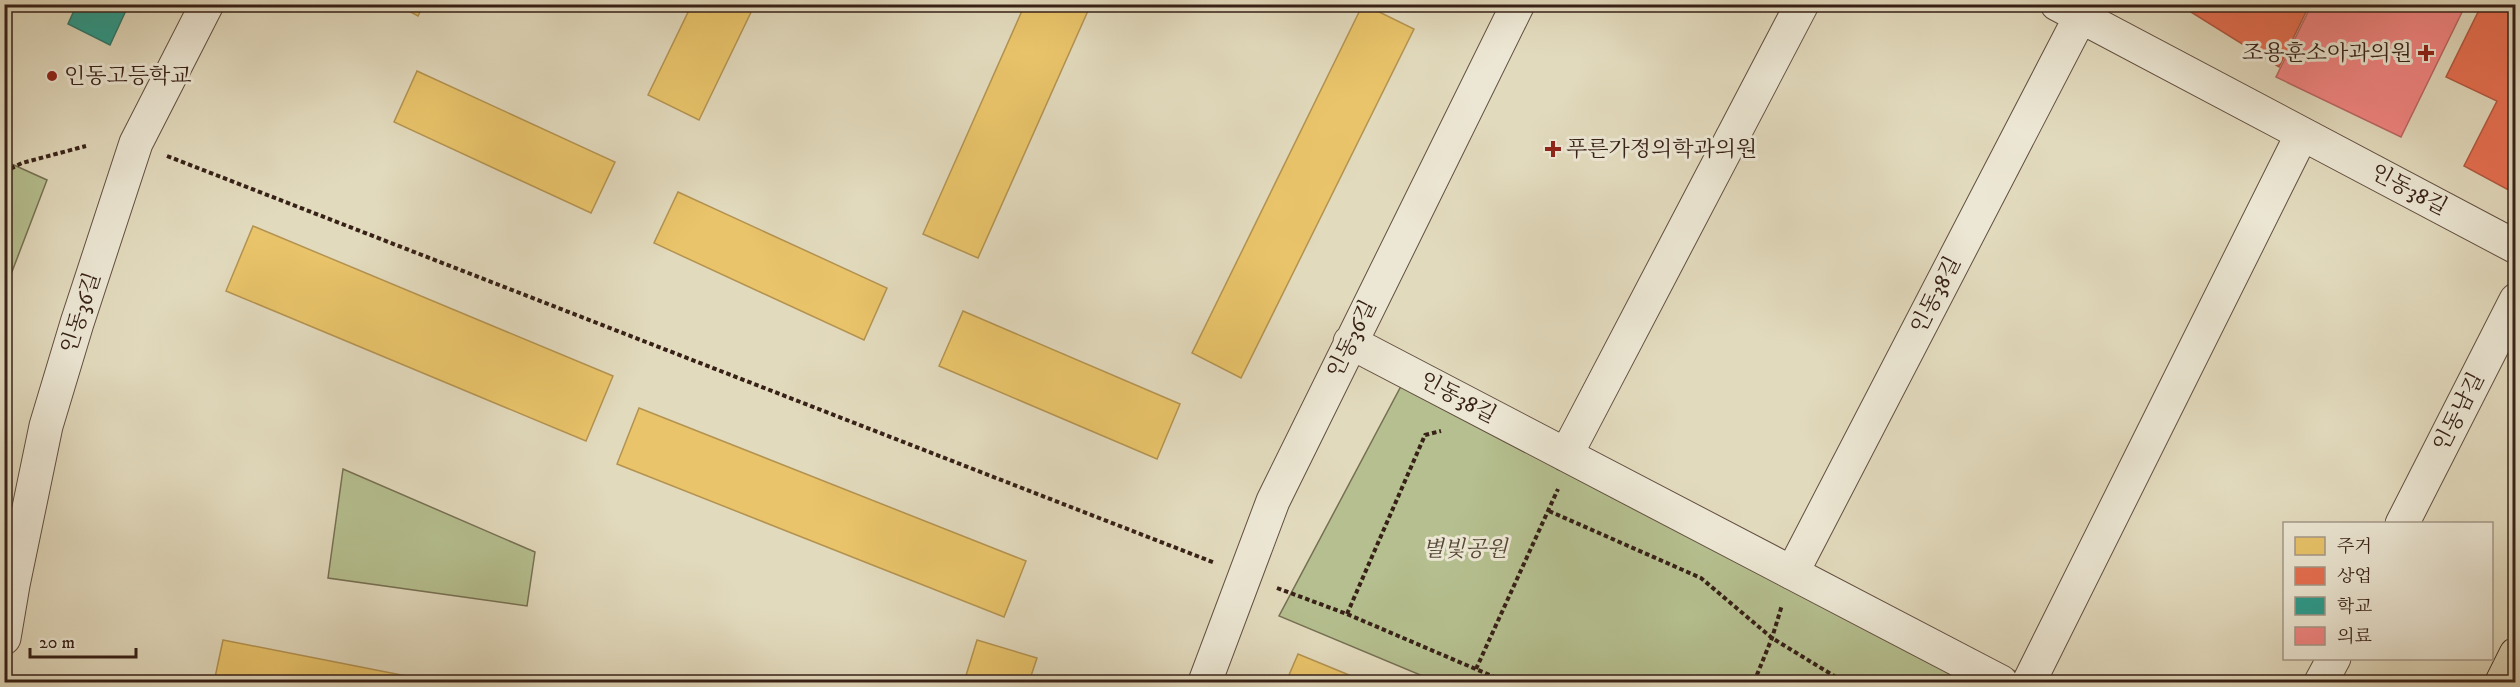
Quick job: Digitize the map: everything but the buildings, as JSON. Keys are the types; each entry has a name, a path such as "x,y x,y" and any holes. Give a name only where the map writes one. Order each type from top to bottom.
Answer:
{"main road":[{"path":"2502,682 2516,654"}],"street":[{"name":"인동36길","path":"4,638 46,426 77,323 136,143 207,4"},
{"name":"인동36길","path":"1205,682 1273,501 1518,4"},
{"path":"1563,470 1802,4"},
{"name":"인동38길","path":"1792,573 2075,9 2302,134 2516,247"},
{"path":"2029,682 2302,134"},
{"name":"인동남길","path":"2403,522 2516,300"},
{"name":"인동38길","path":"1350,342 1563,470 1792,573 2001,682"},
{"path":"2321,682 2333,660"}],"path":[{"path":"136,143 1347,614 1506,682"},
{"path":"4,172 22,163 86,146"},
{"path":"1347,614 1425,435 1443,430"},
{"path":"1476,669 1549,510 1563,470"},
{"path":"1549,510 1701,578 1772,638 1844,682"},
{"path":"1754,682 1772,638 1792,573"}],"green space":[{"path":"5,161 47,180 5,290"},
{"name":"별빛공원","path":"1408,373 2037,682 1437,682 1279,616"},
{"path":"343,469 535,552 527,606 328,578"}],"place":[{"name":"조용훈소아과의원","path":"2426,53"},
{"name":"인동고등학교","path":"52,76"},
{"name":"푸른가정의학과의원","path":"1553,149"}]}
